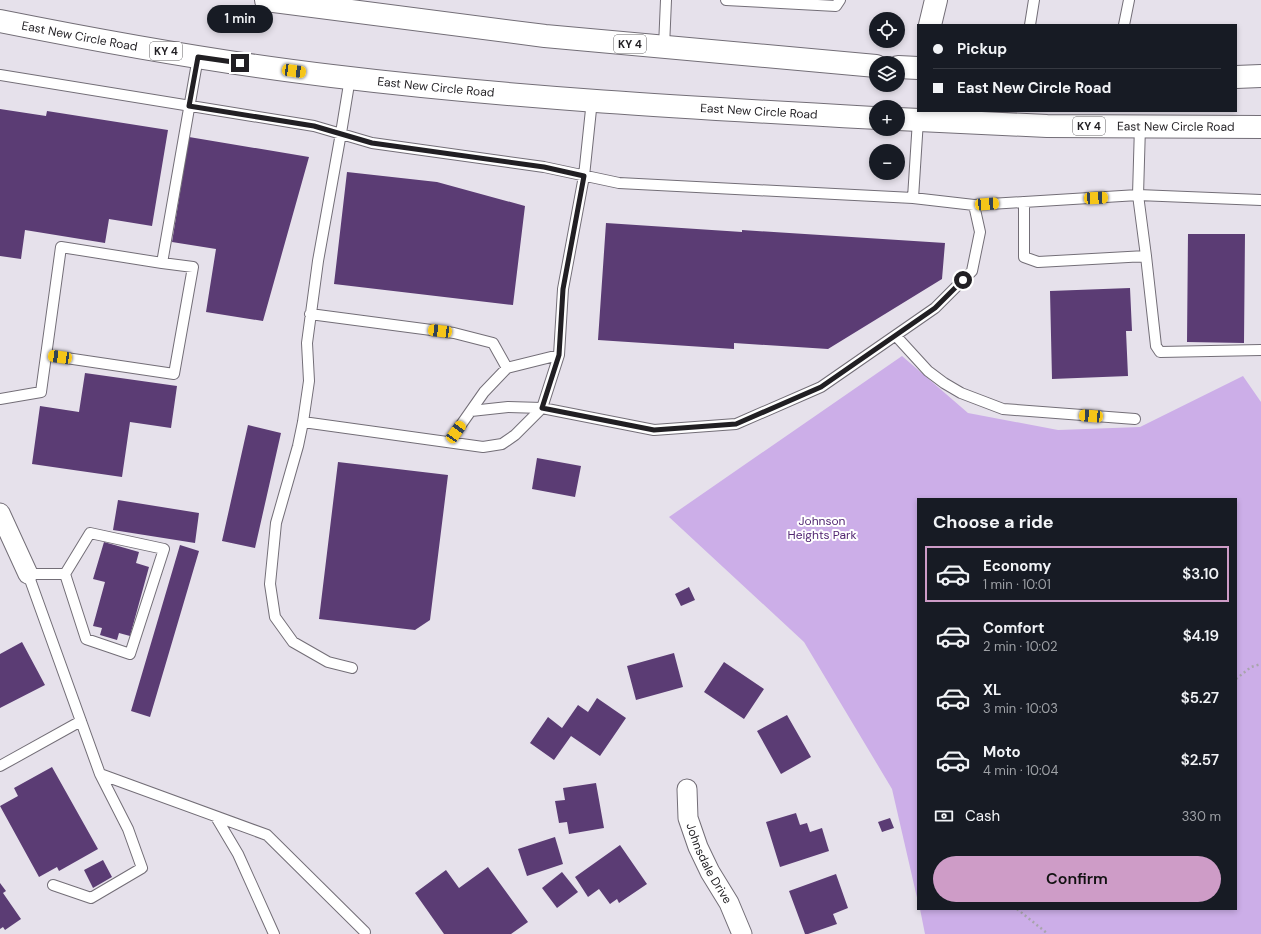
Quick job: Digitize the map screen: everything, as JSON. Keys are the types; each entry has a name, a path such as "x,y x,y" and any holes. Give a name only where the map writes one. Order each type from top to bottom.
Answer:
{"main road":[{"name":"KY 4","path":"266,0 350,6 544,36 869,65"},
{"path":"930,24 936,0"},
{"name":"East New Circle Road","path":"0,20 69,35 198,57 350,78 503,94 728,110 869,118"},
{"path":"905,67 917,68"},
{"path":"1237,77 1261,76"},
{"name":"East New Circle Road","path":"912,117 1048,126 1261,127"}],"street":[{"path":"0,513 28,574"},
{"name":"Johnsdale Drive","path":"687,789 688,818 698,847 710,872 729,903 742,934"}],"lane":[{"path":"664,47 666,0"},
{"path":"726,0 796,2 836,6 840,0"},
{"path":"1030,24 1034,0"},
{"path":"1124,24 1129,0"},
{"path":"162,263 198,57"},
{"path":"0,75 314,126 372,143 544,167 619,183 913,198 974,205 1138,195 1261,200"},
{"path":"350,78 318,261 306,342 309,381 303,422 298,446 276,523 270,584 275,617 293,642 328,662 352,668"},
{"path":"303,422 482,446 502,444 516,435 542,408 559,355 563,289 584,176 592,100"},
{"path":"912,117 913,198"},
{"path":"1140,126 1138,195 1156,346 1160,352 1261,350"},
{"path":"1024,202 1024,257 1038,262 1146,256"},
{"path":"471,411 508,408 542,408 654,430 736,424 821,387 935,308 972,271 980,232 974,205"},
{"path":"0,399 40,392 61,247 193,267 174,374 46,355"},
{"path":"310,314 454,333 493,343 507,368"},
{"path":"896,336 928,371 944,383 961,393 1003,409 1135,419"},
{"path":"449,442 484,392 507,368 559,355"},
{"path":"90,533 164,549 130,654 86,639 65,574 90,533"},
{"path":"53,885 91,898 142,868 128,829 100,774 28,574 65,574"},
{"path":"0,766 81,721"},
{"path":"100,774 267,835 365,932"},
{"path":"216,817 238,854 274,934"}],"path":[{"path":"1237,678 1251,667 1261,664"},
{"path":"1018,910 1048,934"}],"green space":[{"name":"Johnson Heights Park","path":"902,356 968,413 1058,430 1140,427 1243,376 1261,402 1261,934 925,934 920,910 1237,910 1237,498 917,498 917,898 892,789 804,642 669,517"}],"building":[{"path":"0,109 46,116 47,111 168,130 152,226 109,219 105,243 25,230 21,259 0,256"},
{"path":"189,137 309,157 263,321 206,312 216,249 172,242"},
{"path":"347,172 437,182 525,206 513,305 334,284"},
{"path":"606,223 945,243 942,279 828,349 734,343 734,349 598,340"},
{"path":"1188,234 1245,234 1244,343 1187,342"},
{"path":"1130,288 1132,331 1126,331 1128,376 1052,379 1050,291"},
{"path":"85,373 177,386 171,428 130,422 122,477 32,464 40,406 79,412"},
{"path":"248,425 281,433 255,548 222,541"},
{"path":"537,458 581,466 575,497 532,489"},
{"path":"338,462 448,475 430,620 415,630 319,619"},
{"path":"118,500 199,513 195,543 113,530"},
{"path":"104,542 139,552 136,563 149,567 130,636 119,633 117,640 100,635 102,628 93,626 105,582 93,579"},
{"path":"180,545 199,551 150,717 131,711"},
{"path":"689,587 695,600 681,606 675,594"},
{"path":"22,642 45,685 0,708 0,654"},
{"path":"674,653 683,687 636,700 627,666"},
{"path":"724,662 764,689 744,719 704,692"},
{"path":"597,698 626,718 600,756 571,736 554,760 530,743 548,717 562,728 578,705 588,712"},
{"path":"787,715 811,757 781,774 757,731"},
{"path":"52,767 98,849 59,871 57,867 39,877 0,806 18,796 14,788"},
{"path":"596,783 604,828 569,834 567,822 559,823 555,801 565,800 563,788"},
{"path":"796,813 800,825 807,823 810,832 822,828 829,851 780,867 766,822"},
{"path":"890,818 894,828 882,832 878,822"},
{"path":"555,837 563,864 527,876 518,849"},
{"path":"620,845 647,884 619,903 617,899 610,904 599,889 588,897 575,877"},
{"path":"103,860 112,877 93,888 84,870"},
{"path":"488,867 528,922 511,934 444,934 415,893 446,870 459,888"},
{"path":"562,872 578,892 557,908 542,888"},
{"path":"836,874 848,908 833,914 837,924 805,934 789,891"},
{"path":"0,883 6,891 3,893 21,919 5,930 3,927 0,929"}],"route":[{"path":"240,63 198,57 189,106 314,126 372,143 544,167 584,176 563,289 559,355 542,408 654,430 736,424 821,387 935,308 963,280"}]}
